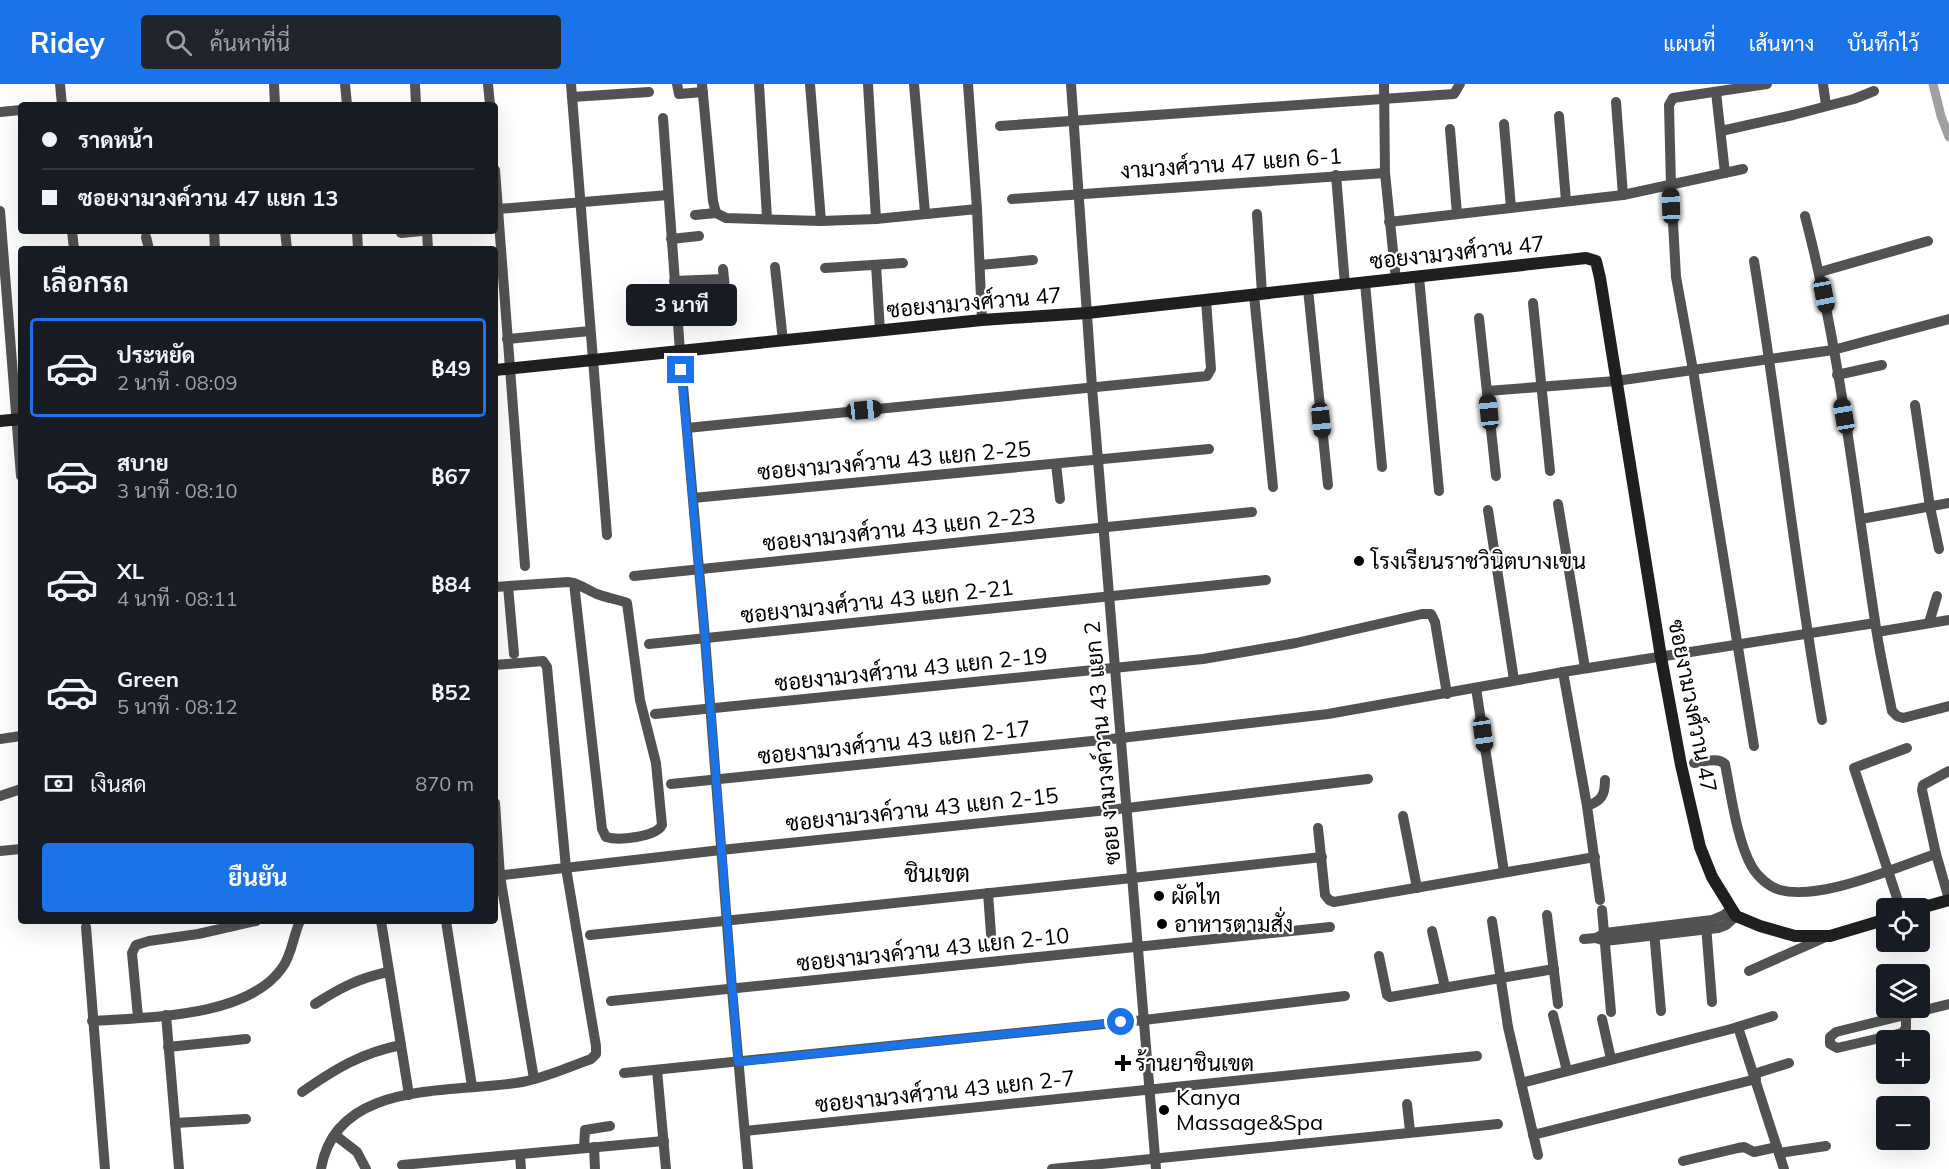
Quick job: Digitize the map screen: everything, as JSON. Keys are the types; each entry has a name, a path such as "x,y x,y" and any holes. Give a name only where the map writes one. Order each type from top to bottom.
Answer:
{"street":[{"path":"60,84 61,102"},
{"path":"275,84 275,102"},
{"path":"345,84 347,102"},
{"path":"415,84 416,102"},
{"path":"488,84 490,102"},
{"path":"571,84 607,535"},
{"path":"676,84 679,94 702,88 712,201 716,213"},
{"path":"759,84 767,218"},
{"path":"810,84 821,221"},
{"path":"868,84 876,219"},
{"path":"914,84 925,213"},
{"path":"968,84 982,320"},
{"name":"ซอย งามวงค์วาน 43 แยก 2","path":"1071,84 1092,387 1156,1164"},
{"path":"1384,84 1385,173 1396,280"},
{"path":"1440,95 1447,84"},
{"path":"1000,126 1454,94 1460,84"},
{"path":"1754,746 1676,277 1671,186 1670,101 1673,98 1767,84"},
{"path":"1823,84 1826,105"},
{"path":"1721,131 1793,115 1854,99 1874,91"},
{"path":"572,98 649,92"},
{"path":"1716,92 1725,173"},
{"path":"1616,102 1623,195"},
{"path":"0,112 18,110"},
{"path":"1559,116 1566,201"},
{"path":"663,118 726,920 748,1169"},
{"path":"1504,124 1511,208"},
{"path":"1450,129 1457,214"},
{"path":"1389,222 1623,195 1743,169"},
{"name":"งามวงศ์วาน 47 แยก 6-1","path":"1012,199 1385,173"},
{"path":"1336,175 1345,285"},
{"path":"525,566 498,209 668,195"},
{"path":"695,215 716,213 726,218 821,221 876,219 977,209"},
{"path":"0,211 18,408"},
{"path":"1257,214 1258,295 1273,487"},
{"path":"1805,216 1820,272 1861,519 1876,628 1892,711 1903,718 1949,706"},
{"path":"671,239 699,236"},
{"path":"146,237 148,246"},
{"path":"1820,272 1928,241"},
{"name":"ซอยงามวงศ์วาน 47","path":"498,370 982,320 1087,313 1592,259 1596,261 1599,278 1681,765 1700,847 1712,877 1733,913"},
{"path":"980,265 1033,260"},
{"path":"1754,261 1770,359 1807,634 1822,720"},
{"path":"825,268 903,263"},
{"path":"876,265 879,331"},
{"path":"775,267 783,341"},
{"path":"1419,277 1439,491"},
{"path":"675,281 724,279"},
{"path":"1365,283 1382,467"},
{"path":"1308,289 1328,485"},
{"path":"687,428 1207,376 1211,369 1206,300"},
{"path":"1533,303 1550,471"},
{"path":"1479,318 1496,476"},
{"path":"1487,391 1616,381 1833,350 1949,319"},
{"path":"507,339 590,331"},
{"path":"1837,375 1882,365"},
{"path":"1915,405 1930,507 1939,549"},
{"path":"0,421 18,419"},
{"name":"ซอยงามวงค์วาน 43 แยก 2-25","path":"693,498 1209,449"},
{"path":"1056,464 1060,499"},
{"path":"1861,519 1949,503"},
{"path":"1558,504 1585,668"},
{"path":"1488,510 1514,680"},
{"name":"ซอยงามวงศ์วาน 43 แยก 2-23","path":"634,576 1252,512"},
{"name":"ซอยงามวงศ์วาน 43 แยก 2-21","path":"649,644 1266,580"},
{"path":"498,587 574,583 597,594 627,603 640,700 656,764 662,825 657,832 614,839 606,837 602,829 574,583"},
{"path":"508,586 514,654"},
{"path":"1929,623 1937,596"},
{"name":"ซอยงามวงศ์วาน 43 แยก 2-19","path":"655,714 1215,657 1296,643 1422,614 1431,614 1435,622 1447,694"},
{"name":"ซอยงามวงศ์วาน 43 แยก 2-17","path":"671,784 1121,738 1328,714 1585,668 1807,634 1949,620"},
{"path":"321,1169 326,1150 334,1135 357,1112 367,1106 409,1095 521,1082 591,1059 596,1054 566,868 546,663 543,661 498,665"},
{"path":"1563,672 1595,857 1611,1012"},
{"path":"1476,688 1504,872"},
{"path":"0,740 18,737"},
{"path":"1897,898 1854,768 1907,748"},
{"path":"1694,763 1716,760 1725,764 1743,846 1752,867 1762,880 1778,889 1792,892 1817,891 1936,854"},
{"path":"1930,905 1949,900 1945,871 1936,854 1922,790 1923,785 1949,771"},
{"name":"ซอยงามวงค์วาน 43 แยก 2-15","path":"498,876 721,850 1127,808 1368,779"},
{"path":"1587,806 1604,794 1605,780"},
{"path":"0,796 18,790"},
{"path":"1403,816 1417,888"},
{"path":"1318,828 1325,895 1332,902 1595,857"},
{"path":"0,851 18,849"},
{"path":"590,934 1322,857"},
{"path":"498,876 534,1079"},
{"path":"988,893 991,934"},
{"path":"1584,939 1706,925 1733,913 1760,926 1795,936 1830,936"},
{"path":"1547,915 1558,1004"},
{"path":"1492,921 1508,1027 1538,1155"},
{"path":"1749,971 1830,936 1876,921"},
{"path":"138,1017 132,953 136,945 243,924"},
{"path":"92,1021 165,1015 217,1008 234,1003 274,978 283,967 299,924"},
{"path":"381,924 409,1095"},
{"path":"446,924 472,1086"},
{"path":"1706,925 1712,1002"},
{"path":"86,927 105,1169"},
{"name":"ซอยงามวงค์วาน 43 แยก 2-10","path":"611,1001 1330,927"},
{"path":"1432,931 1445,987"},
{"path":"1654,931 1661,1011"},
{"path":"1379,956 1388,996 1554,969"},
{"path":"315,1004 346,984 388,972"},
{"path":"624,1073 1144,1020 1345,996"},
{"path":"1930,1009 1949,1004"},
{"path":"165,1015 179,1169"},
{"path":"1553,1015 1567,1071"},
{"path":"1906,1015 1906,1028 1902,1033 1837,1048 1830,1044 1830,1037 1836,1032 1906,1015"},
{"path":"1521,1083 1773,1016"},
{"path":"1602,1020 1611,1059"},
{"path":"1738,1027 1784,1169"},
{"path":"168,1047 246,1039"},
{"path":"302,1092 348,1062 379,1050 401,1045"},
{"name":"ซอยงามวงศ์วาน 43 แยก 2-7","path":"745,1131 1477,1056"},
{"path":"1533,1135 1755,1077 1789,1063"},
{"path":"657,1070 666,1169"},
{"path":"1407,1104 1410,1131"},
{"path":"175,1123 246,1119"},
{"path":"1052,1169 1156,1164 1410,1131 1498,1124"},
{"path":"595,1169 585,1130 610,1126"},
{"path":"334,1135 357,1152 366,1169"},
{"path":"402,1165 452,1165 589,1147 664,1141"},
{"path":"1683,1161 1744,1147 1754,1152 1826,1146"},
{"path":"520,1155 521,1169"}],"waterway":[{"path":"1933,84 1949,137"}],"place":[{"name":"โรงเรียนราชวินิตบางเขน","path":"1359,561"},
{"name":"ผัดไท","path":"1159,896"},
{"name":"อาหารตามสั่ง","path":"1162,924"},
{"name":"ร้านยาชินเขต","path":"1123,1063"},
{"name":"Kanya Massage&Spa","path":"1164,1110"}],"district":[{"name":"ชินเขต","path":"937,874"}],"route":[{"path":"681,370 705,638 738,1062 1121,1022"}]}
